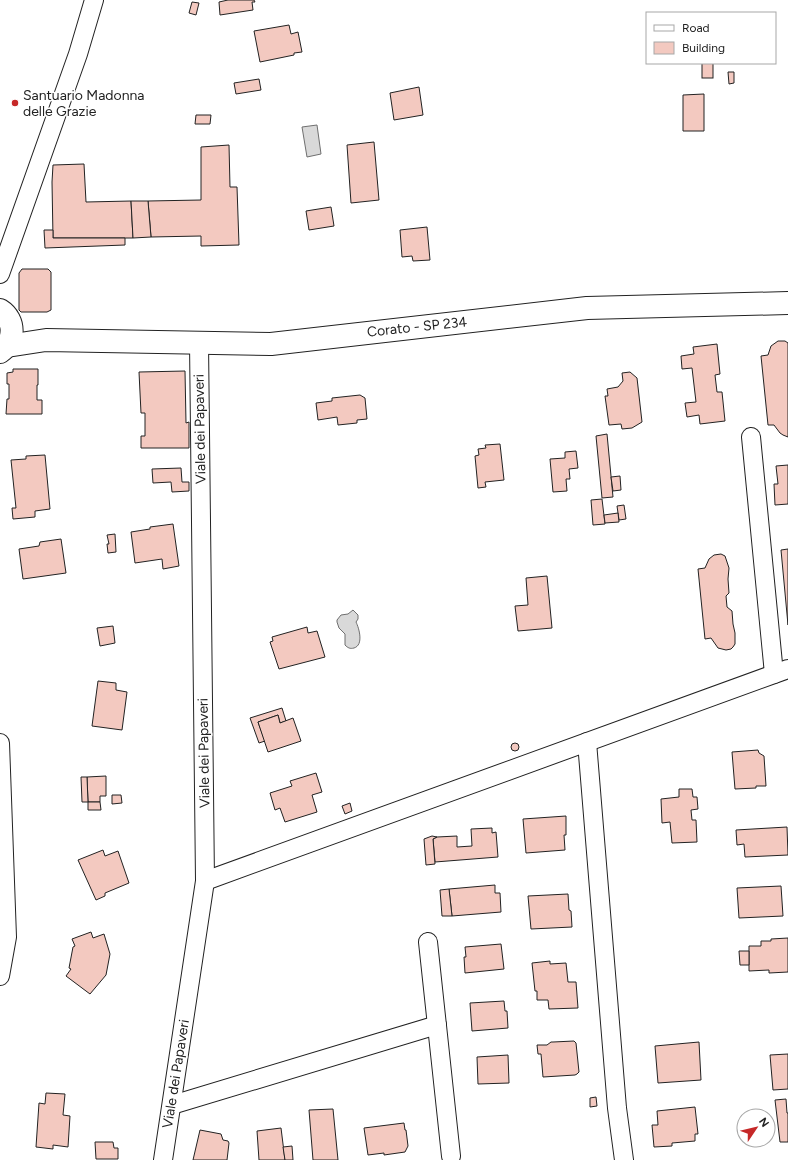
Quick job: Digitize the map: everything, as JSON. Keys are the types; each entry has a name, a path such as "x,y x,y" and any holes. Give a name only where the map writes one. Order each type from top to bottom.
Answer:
{"main road":[{"name":"Corato - SP 234","path":"3,349 46,340 271,344 587,308 788,302"},
{"name":"Corato - SP 234","path":"3,311 46,340"},
{"name":"Corato - SP 234","path":"3,311 12,334 10,340 3,349"}],"street":[{"path":"0,274 78,54 94,0"},
{"name":"Viale dei Papaveri","path":"163,1160 205,881 199,342"},
{"path":"205,881 781,672 751,437"},
{"path":"588,742 617,1100 624,1160"},
{"path":"0,743 6,937 0,976"},
{"path":"428,942 451,1156"},
{"path":"172,1105 437,1025"}],"shaded area":[{"path":"317,125 321,154 307,157 302,127"},
{"path":"353,610 358,615 356,622 360,640 359,644 354,648 348,648 345,645 345,634 339,628 337,620 341,615 348,614"}],"building":[{"path":"228,0 254,0 255,2 252,2 253,10 220,15 219,2"},
{"path":"192,2 199,3 196,15 189,13"},
{"path":"289,25 291,34 298,32 302,52 260,62 254,31"},
{"path":"702,64 713,64 713,78 702,78"},
{"path":"728,72 734,72 734,83 729,84"},
{"path":"259,79 261,90 236,94 234,83"},
{"path":"419,87 423,115 394,120 390,93"},
{"path":"704,94 704,131 683,131 683,95"},
{"path":"196,115 211,115 210,124 195,124"},
{"path":"374,142 379,200 351,203 347,145"},
{"path":"229,145 230,187 237,187 239,245 201,246 201,236 151,237 148,201 201,200 201,147"},
{"path":"84,164 86,202 131,201 133,238 53,238 53,165"},
{"path":"131,201 148,201 151,237 133,238"},
{"path":"331,207 334,226 309,230 306,211"},
{"path":"427,227 430,260 413,261 412,256 402,257 400,230"},
{"path":"44,230 53,230 53,238 125,238 125,245 45,248"},
{"path":"22,269 48,269 51,272 51,310 47,312 21,312 19,310 19,273"},
{"path":"778,341 785,341 788,343 788,437 780,433 774,425 768,425 761,356 768,355 771,346"},
{"path":"717,344 720,374 715,375 717,392 722,392 725,421 700,424 699,415 687,417 685,403 696,402 692,368 682,369 681,356 694,354 693,347"},
{"path":"13,369 38,369 37,400 42,400 42,414 6,414 7,399 9,399 7,373 13,372"},
{"path":"185,371 186,423 189,422 189,448 141,448 141,436 145,436 145,413 141,413 139,372"},
{"path":"630,372 637,378 642,422 632,428 622,429 621,424 609,425 605,396 608,396 607,389 618,387 623,381 622,373"},
{"path":"360,395 365,398 367,419 357,420 357,423 338,425 337,417 318,420 316,403 332,401 332,398"},
{"path":"607,434 613,497 602,498 596,436"},
{"path":"500,444 504,480 485,482 486,487 478,488 475,456 479,455 478,449 486,448 485,445"},
{"path":"576,451 578,468 569,469 570,479 566,479 567,491 553,492 550,459 565,458 565,452"},
{"path":"45,455 50,509 35,511 35,517 13,519 12,508 16,508 11,460 26,459 26,456"},
{"path":"788,465 788,504 775,505 774,484 778,484 776,466"},
{"path":"181,468 182,482 189,482 189,491 172,492 171,482 153,483 152,469"},
{"path":"620,476 621,490 613,491 611,477"},
{"path":"602,499 605,524 593,525 591,500"},
{"path":"624,505 626,519 619,520 617,506"},
{"path":"618,513 619,522 605,523 604,515"},
{"path":"173,524 179,566 163,569 162,559 135,563 131,532 150,529 150,527"},
{"path":"115,534 116,552 108,553 107,544 109,544 107,535"},
{"path":"61,539 66,573 23,579 19,549 39,546 40,542"},
{"path":"788,549 788,625 781,550"},
{"path":"721,554 725,556 729,568 729,593 726,596 727,607 732,611 735,633 735,644 731,649 726,650 718,648 711,638 705,639 698,569 705,568 709,559 714,555"},
{"path":"547,576 552,628 518,631 515,606 528,605 526,578"},
{"path":"113,626 115,643 100,646 97,628"},
{"path":"307,627 308,633 317,631 325,657 279,669 270,642 273,641 272,637"},
{"path":"98,681 116,683 116,690 127,692 122,730 92,726"},
{"path":"282,708 286,721 280,723 278,715 258,722 265,741 259,743 250,718"},
{"path":"278,715 280,723 293,718 301,741 268,752 258,722"},
{"path":"513,743 517,743 519,747 517,751 513,751 511,749 511,745"},
{"path":"758,750 759,753 764,756 766,786 735,789 732,752"},
{"path":"316,773 322,792 312,795 317,812 285,822 280,808 275,810 270,793 292,786 290,781"},
{"path":"106,776 106,796 100,796 100,802 88,802 87,777"},
{"path":"81,777 87,777 88,802 82,802"},
{"path":"679,789 692,789 693,797 697,797 698,809 691,810 692,820 696,820 697,842 672,843 670,822 662,823 661,799 679,797"},
{"path":"112,795 121,795 122,803 112,804"},
{"path":"88,802 100,802 101,810 88,810"},
{"path":"350,803 352,811 345,814 342,806"},
{"path":"566,816 566,835 564,835 565,850 526,853 523,819"},
{"path":"787,827 788,855 745,857 744,844 737,845 736,830"},
{"path":"492,828 492,833 496,832 498,857 435,862 433,839 437,837 457,836 457,847 472,846 471,829"},
{"path":"432,836 437,837 433,839 435,864 426,865 424,839"},
{"path":"103,850 105,856 118,851 129,883 105,893 105,896 96,900 78,860"},
{"path":"495,885 495,893 500,893 501,912 452,916 449,889"},
{"path":"781,886 783,916 739,918 737,888"},
{"path":"449,889 452,916 442,916 440,890"},
{"path":"568,894 572,927 531,929 528,896"},
{"path":"91,932 93,938 104,934 110,954 106,975 90,994 66,976 71,969 69,968 73,947 75,946 72,939"},
{"path":"788,938 788,972 769,973 769,970 749,971 749,946 761,946 761,941"},
{"path":"501,944 504,969 465,973 465,947"},
{"path":"739,951 749,951 749,965 740,965"},
{"path":"550,961 550,964 566,963 568,982 576,982 578,1008 549,1009 548,1000 537,1000 537,991 535,991 532,963"},
{"path":"504,1001 505,1011 507,1011 508,1028 472,1031 470,1003"},
{"path":"574,1041 576,1043 579,1072 575,1075 543,1077 541,1054 538,1054 537,1045 547,1045 551,1042"},
{"path":"699,1042 701,1080 658,1083 655,1046"},
{"path":"788,1054 788,1089 773,1090 770,1055"},
{"path":"508,1055 509,1083 478,1084 477,1057"},
{"path":"46,1093 65,1094 63,1115 70,1116 68,1147 53,1145 53,1149 36,1147 39,1103 45,1104"},
{"path":"596,1097 597,1106 590,1107 590,1098"},
{"path":"786,1099 788,1113 788,1142 780,1142 775,1100"},
{"path":"695,1107 698,1134 695,1134 695,1141 672,1143 672,1146 654,1147 652,1125 658,1125 657,1111"},
{"path":"333,1109 338,1160 313,1160 309,1110"},
{"path":"404,1123 408,1146 405,1152 384,1155 384,1153 368,1155 364,1128"},
{"path":"281,1128 285,1160 259,1160 257,1131"},
{"path":"200,1130 221,1134 223,1140 228,1141 227,1160 193,1160"},
{"path":"95,1142 113,1142 114,1148 118,1148 118,1159 96,1159"},
{"path":"292,1146 293,1160 285,1160 283,1147"}],"place":[{"name":"Santuario Madonna delle Grazie","path":"15,103"}]}
